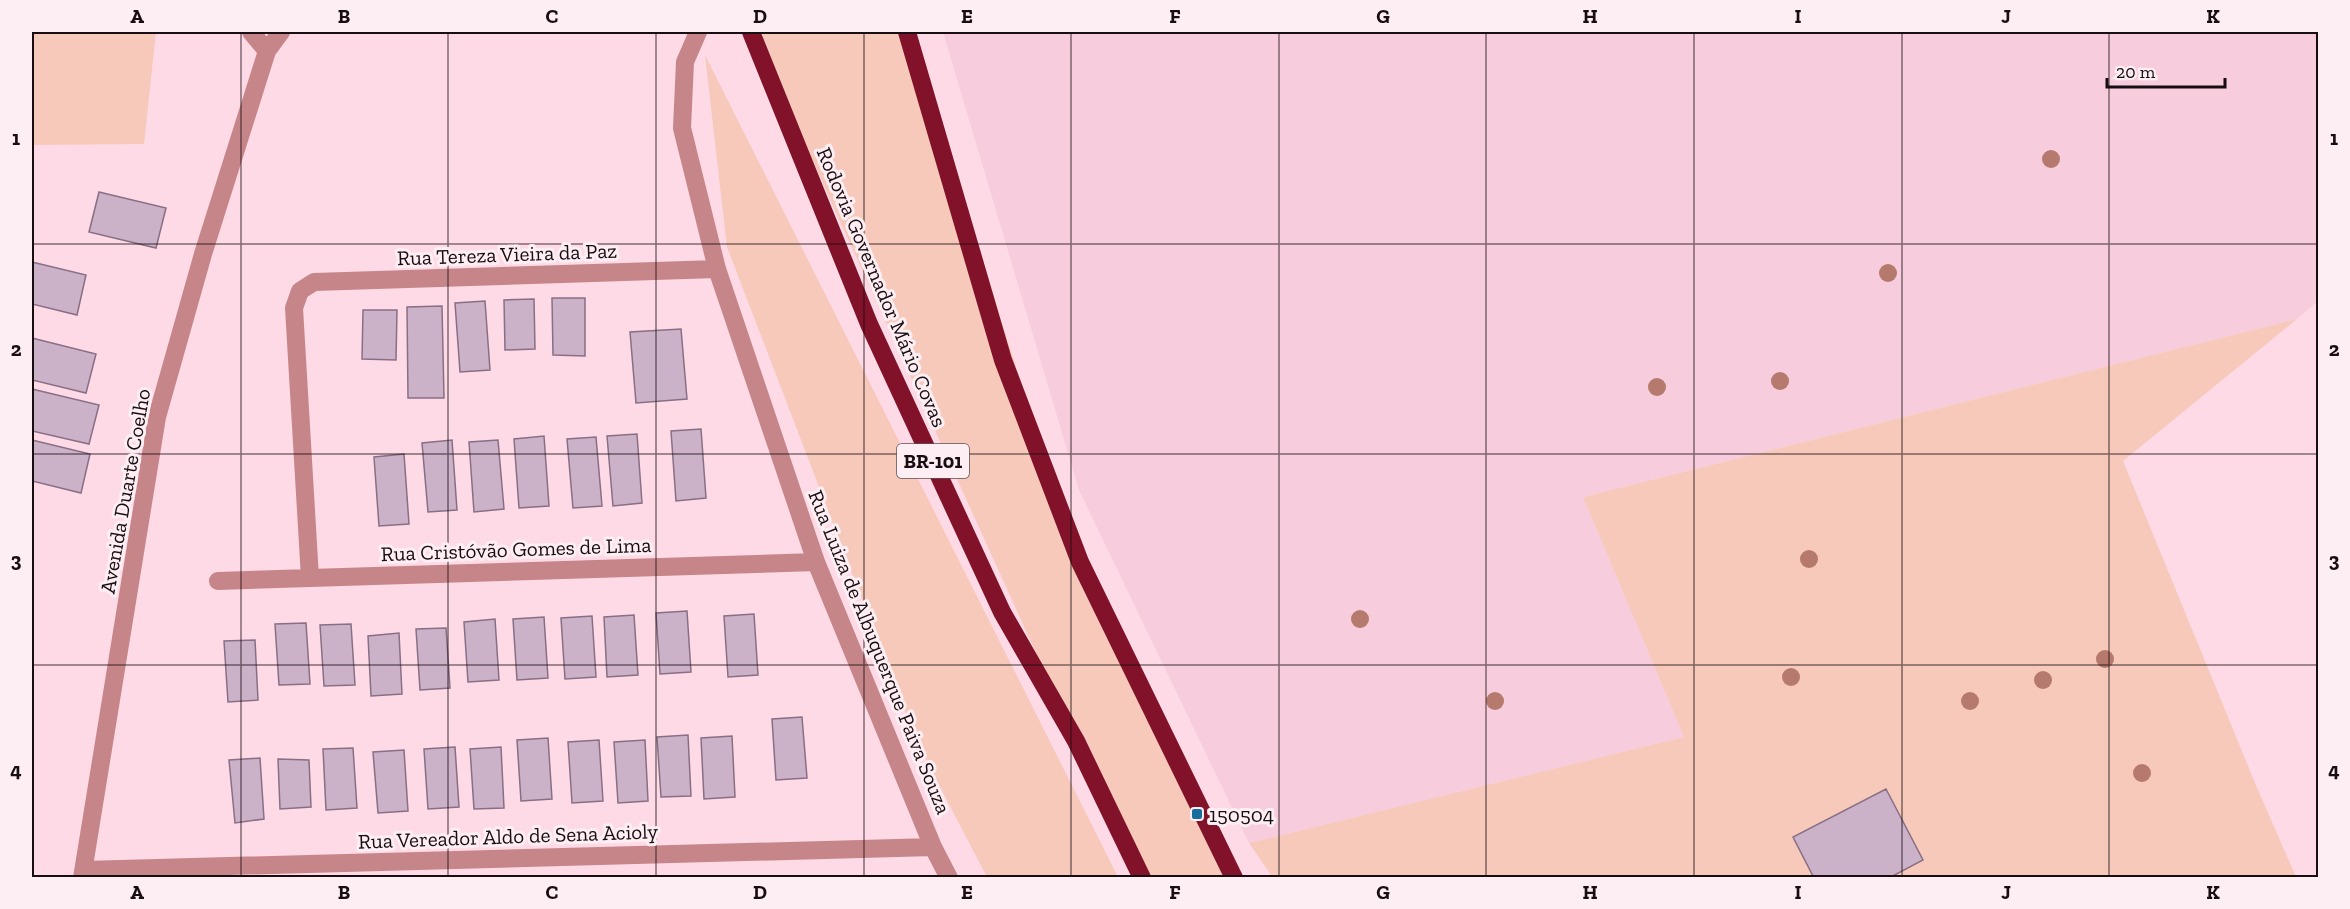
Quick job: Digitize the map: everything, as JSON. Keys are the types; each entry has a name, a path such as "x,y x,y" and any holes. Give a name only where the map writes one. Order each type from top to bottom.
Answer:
{"highway":[{"name":"Rodovia Governador Mário Covas","path":"751,32 869,324 1002,612 1076,741 1142,878"},
{"path":"907,32 1004,360 1080,561 1234,878"}],"street":[{"path":"251,32 267,51"},
{"name":"Avenida Duarte Coelho","path":"83,874 157,417 203,254 267,51 281,32"},
{"name":"Rua Luiza de Albuquerque Paiva Souza","path":"698,32 685,62 682,128 717,270 816,562 933,847 949,878"},
{"name":"Rua Tereza Vieira da Paz","path":"310,578 294,308 300,291 314,282 717,270"},
{"name":"Rua Cristóvão Gomes de Lima","path":"218,581 816,562"},
{"name":"Rua Vereador Aldo de Sena Acioly","path":"83,874 933,847"}],"shaded area":[{"path":"32,32 156,32 144,144 32,145"},
{"path":"754,32 908,32 1073,543 1243,877 1151,877 1076,741"},
{"path":"943,32 2318,32 2318,301 2297,319 1583,497 1684,737 1249,843 1079,490"},
{"path":"705,55 1118,877 987,877 918,745 727,247"},
{"path":"2297,319 2123,461 2296,877 1273,878 1249,843 1684,737 1583,497"}],"building":[{"path":"99,192 166,208 156,248 89,232"},
{"path":"32,262 86,275 77,315 32,304"},
{"path":"552,298 585,298 585,356 553,355"},
{"path":"534,299 535,349 505,350 504,300"},
{"path":"485,301 490,370 460,372 455,303"},
{"path":"442,306 444,398 408,398 407,307"},
{"path":"363,310 397,310 396,360 362,359"},
{"path":"681,329 687,399 636,403 630,332"},
{"path":"32,338 96,354 86,393 32,380"},
{"path":"32,389 99,405 89,444 32,431"},
{"path":"701,429 706,498 676,501 671,431"},
{"path":"637,434 642,503 613,506 607,436"},
{"path":"544,436 549,506 519,508 514,439"},
{"path":"596,437 602,506 573,508 567,439"},
{"path":"32,440 90,454 81,493 32,481"},
{"path":"452,440 457,510 428,512 422,443"},
{"path":"498,440 504,509 474,512 469,442"},
{"path":"404,454 409,524 379,526 374,457"},
{"path":"687,611 691,672 660,674 656,613"},
{"path":"754,614 758,675 728,677 724,616"},
{"path":"634,615 638,675 607,677 604,617"},
{"path":"592,616 596,677 565,679 561,618"},
{"path":"544,617 548,678 517,680 513,619"},
{"path":"495,619 499,680 468,682 464,622"},
{"path":"306,623 310,684 279,685 275,624"},
{"path":"351,624 355,685 324,686 320,625"},
{"path":"446,628 450,688 420,690 416,629"},
{"path":"399,633 402,694 371,696 368,636"},
{"path":"255,640 258,700 228,702 224,641"},
{"path":"802,717 807,778 776,780 772,719"},
{"path":"688,735 691,796 661,797 657,737"},
{"path":"732,736 735,797 704,799 701,738"},
{"path":"548,738 552,799 521,801 517,740"},
{"path":"599,740 603,801 572,803 568,742"},
{"path":"645,740 648,801 618,803 614,742"},
{"path":"455,747 459,807 428,809 424,749"},
{"path":"501,747 504,808 474,809 470,749"},
{"path":"353,748 357,808 326,810 323,749"},
{"path":"404,750 408,811 378,813 373,752"},
{"path":"260,758 264,819 235,823 229,760"},
{"path":"278,759 309,760 311,807 280,809"},
{"path":"1886,789 1923,860 1889,878 1814,878 1793,837"}],"place":[{"name":"150504","path":"1197,814"}]}
